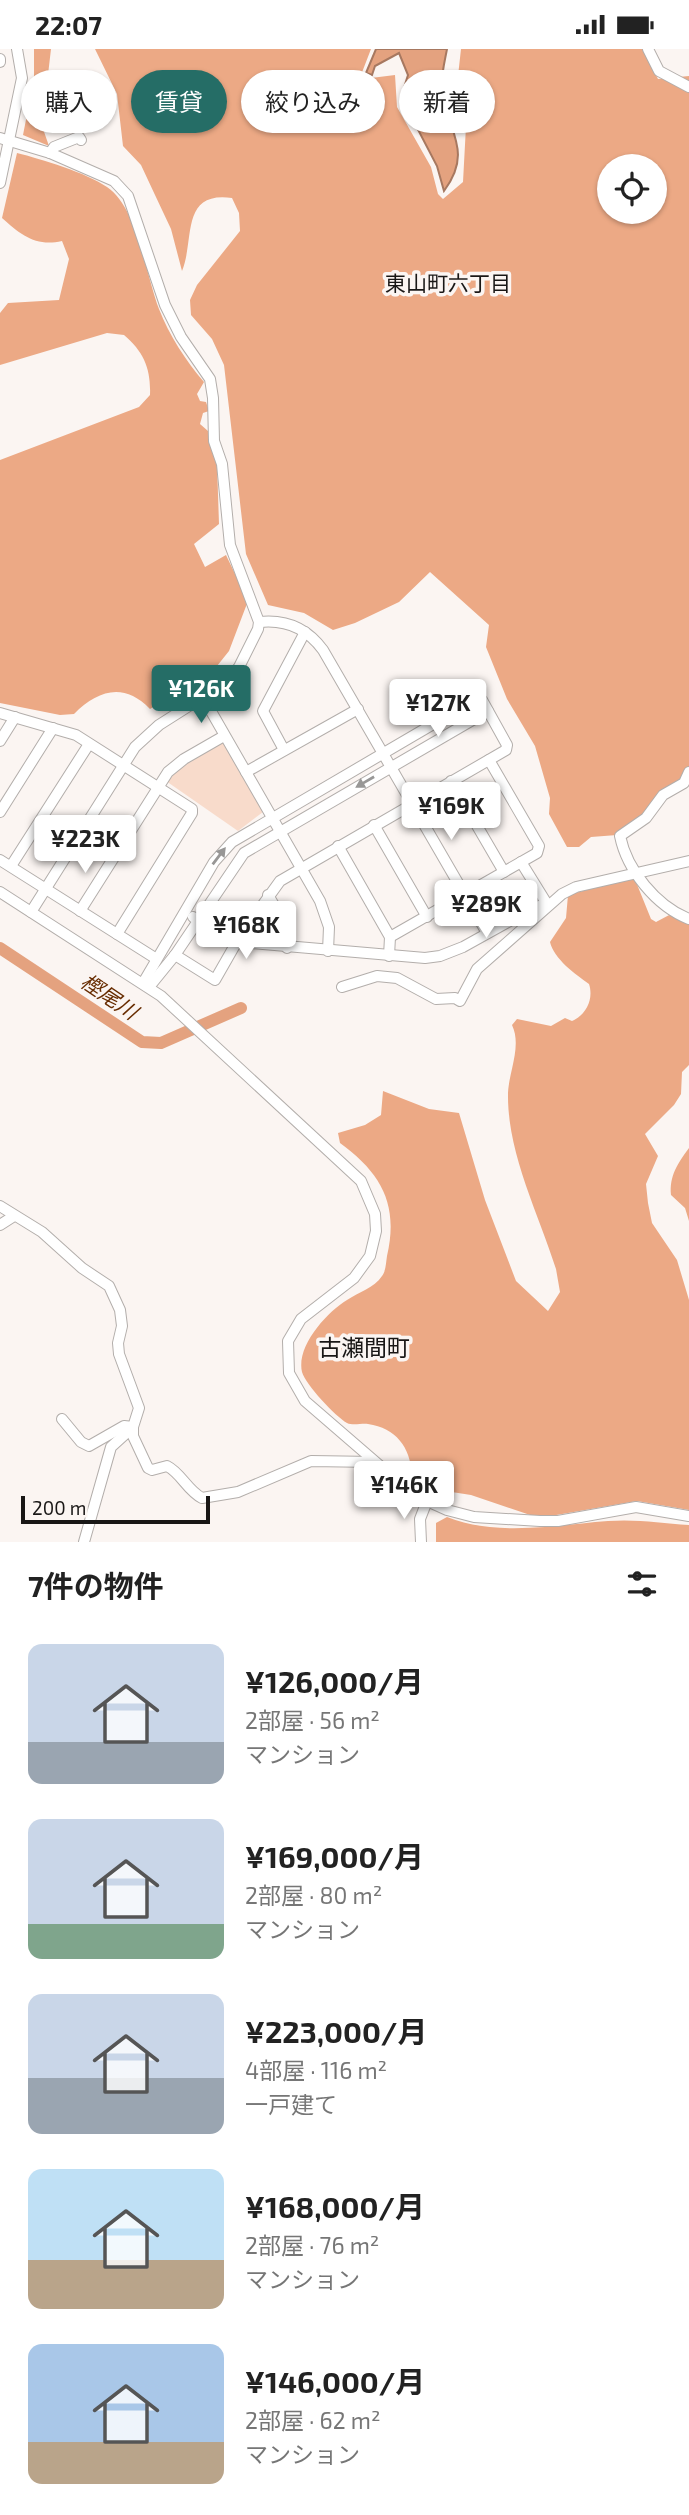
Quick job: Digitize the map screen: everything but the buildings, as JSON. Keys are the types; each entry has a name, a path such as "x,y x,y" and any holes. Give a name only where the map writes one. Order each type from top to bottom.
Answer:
{"street":[{"path":"0,183 4,139 22,78 17,49"},
{"path":"648,49 659,71 685,85"},
{"path":"50,153 54,147 79,137 81,140"},
{"path":"4,139 50,153 114,181 128,196 165,305 181,337 210,379 214,441 222,464 230,545 259,622 257,634 239,667 222,687 146,734 123,765 31,912"},
{"path":"259,622 282,621 306,632 323,650 487,933"},
{"path":"284,750 263,713 306,632"},
{"path":"204,699 328,919 328,951"},
{"path":"146,985 155,958 227,846 271,817 476,699 482,700 508,747 280,881 268,894 239,938 215,980 175,955"},
{"path":"246,772 358,709"},
{"path":"146,985 175,955 238,859 279,831 488,711"},
{"path":"0,713 53,728 89,744 192,809 117,934"},
{"path":"0,741 15,717"},
{"path":"0,812 53,728"},
{"path":"80,911 158,786 179,762 225,736"},
{"path":"10,866 89,744"},
{"path":"390,937 537,853 539,846 489,760"},
{"path":"689,772 684,783 663,795 646,818 620,836 635,874 671,910 689,919"},
{"path":"450,782 504,872"},
{"path":"374,825 427,917"},
{"path":"338,846 390,937 389,956"},
{"path":"0,860 155,958"},
{"path":"184,911 197,921 239,942 389,956 440,956 547,904 571,889 689,861"},
{"path":"521,862 547,904"},
{"path":"0,893 146,985 233,1061 361,1181 376,1215 376,1231 370,1256 354,1278 302,1319 288,1341 288,1363 293,1382 305,1401 374,1462 427,1501 474,1517 558,1521 636,1507 689,1517"},
{"path":"268,894 287,927 287,948"},
{"path":"342,987 377,976 397,978 436,999 460,1001 477,969 547,904"},
{"path":"0,1206 64,1249 82,1268 108,1286 115,1296 122,1319 119,1354 139,1408 133,1436 152,1471 167,1466 174,1470 188,1489 202,1498 214,1499 250,1488 310,1461 374,1462"},
{"path":"0,1224 14,1216"},
{"path":"62,1419 81,1442 89,1446 124,1426 133,1427"},
{"path":"84,1542 111,1447 133,1427"},
{"path":"421,1542 420,1519 427,1501"}],"shaded area":[{"path":"34,49 51,49 49,70 34,70"},
{"path":"95,49 371,49 363,70 241,70 241,133 385,133 385,76 395,75 399,133 412,133 431,167 438,194 443,199 463,182 466,133 495,133 495,70 459,70 461,49 643,49 658,79 689,76 689,768 683,781 661,793 648,812 617,835 591,837 579,847 567,847 549,814 550,798 535,746 507,699 486,647 489,625 430,572 399,602 355,623 333,630 304,613 268,605 246,554 224,365 212,339 191,315 190,300 197,285 240,231 239,213 232,198 215,198 204,202 192,220 182,271 171,229 141,165 123,146 117,70 105,70"},
{"path":"376,49 447,49 443,70 406,70 399,53 375,66 374,70 367,70"},
{"path":"44,133 49,146 23,135"},
{"path":"420,133 454,133 458,149 457,162 444,191 437,166"},
{"path":"17,153 88,177 107,187 118,197 134,226 163,319 178,347 204,382 197,394 200,401 206,402 209,411 203,413 200,424 208,431 217,464 219,524 194,544 205,567 226,555 248,601 229,651 213,671 150,709 140,700 121,692 111,692 92,699 74,714 60,715 0,703 0,460 139,407 150,395 145,362 137,348 124,335 107,333 0,365 0,313 8,303 59,300 69,259 62,241 44,242 29,238 2,218"},
{"path":"223,741 263,812 238,831 166,781 176,768"},
{"path":"634,877 651,919 656,922 673,913 689,921 689,1065 682,1072 681,1094 674,1105 645,1134 658,1156 646,1184 652,1223 677,1260 689,1300 689,1510 637,1501 539,1518 471,1495 426,1488 412,1474 408,1455 400,1440 378,1426 349,1424 342,1419 321,1400 309,1384 302,1372 301,1362 308,1341 322,1321 339,1305 375,1284 384,1272 390,1237 388,1205 376,1178 340,1143 338,1133 365,1125 381,1115 383,1091 429,1109 459,1113 485,1200 516,1281 548,1311 560,1292 556,1269 525,1182 513,1138 508,1093 516,1041 512,1025 517,1019 551,1026 565,1018 572,1021 585,1011 590,1001 589,984 560,960 550,942 566,918 568,895"},
{"path":"689,1148 689,1221 685,1208 671,1195 671,1182"},
{"path":"447,1517 486,1527 506,1528 619,1521 689,1525 689,1542 436,1542 436,1523"}],"waterway":[{"name":"樫尾川","path":"0,948 142,1042 161,1043 241,1008"}],"district":[{"name":"東山町六丁目","path":"448,284"},
{"name":"古瀬間町","path":"364,1348"}]}
